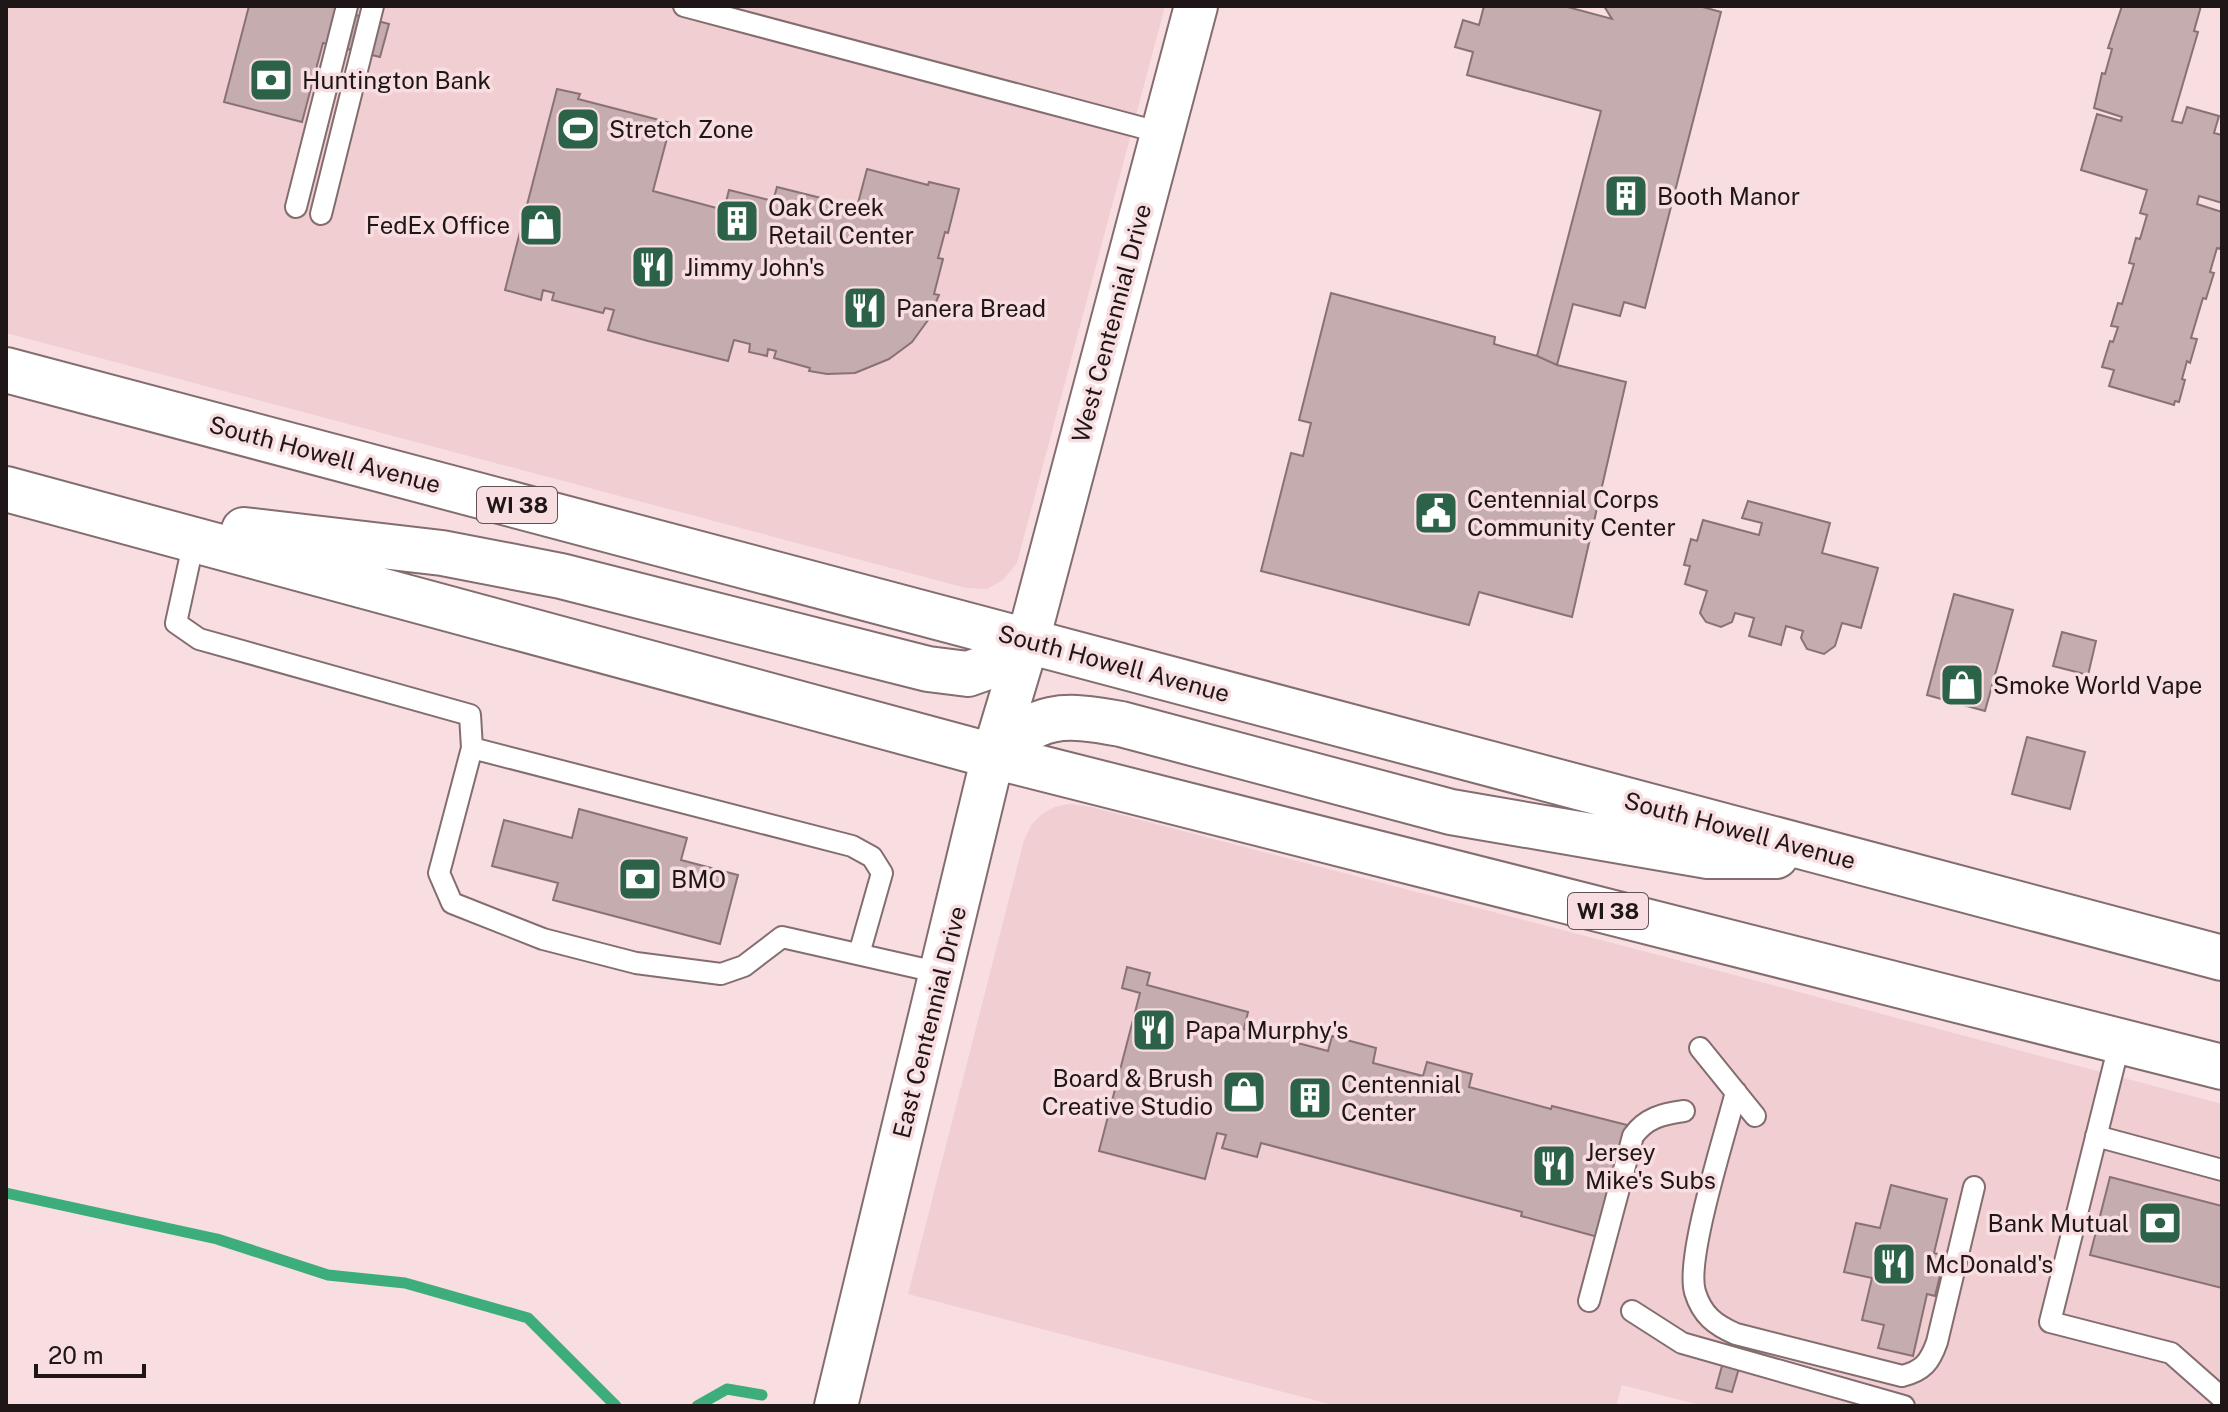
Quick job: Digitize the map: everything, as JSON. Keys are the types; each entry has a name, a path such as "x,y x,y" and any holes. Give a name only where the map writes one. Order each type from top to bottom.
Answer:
{"main road":[{"name":"South Howell Avenue","path":"6,370 2222,958"},
{"path":"6,489 95,512 196,531 442,553 561,576 928,669 968,674 999,663 1028,640"},
{"name":"WI 38","path":"196,531 993,756 2222,1067"},
{"path":"993,756 1018,733 1047,719 1080,717 1121,724 1451,812 1708,856 1839,856"}],"street":[{"name":"West Centennial Drive","path":"1028,640 1196,6"},
{"name":"East Centennial Drive","path":"836,1406 993,756 1028,640"}],"lane":[{"path":"296,207 347,6"},
{"path":"321,214 373,6"},
{"path":"684,6 1162,133"},
{"path":"196,531 176,623 199,639 470,715 472,748 439,873 452,903 543,939 636,963 721,974 744,966 782,937 941,973"},
{"path":"472,748 852,846 872,857 882,873 859,954"},
{"path":"2120,1041 2050,1322 2171,1353 2222,1398"},
{"path":"1700,1048 1755,1116"},
{"path":"1736,1092 1694,1256 1694,1288 1703,1312 1717,1325 1736,1334 1902,1376 1919,1372 1930,1360 1937,1342 1974,1187"},
{"path":"1589,1301 1633,1136 1642,1124 1655,1117 1684,1111"},
{"path":"2096,1136 2222,1170"},
{"path":"1632,1311 1682,1343 1904,1406"}],"shaded area":[{"path":"6,6 1165,6 1017,563 1003,580 987,589 966,588 6,333"},
{"path":"1069,804 1091,807 2222,1104 2222,1406 1704,1406 1622,1385 1616,1406 1337,1406 908,1294 1024,840 1032,824 1042,814"}],"building":[{"name":"Huntington Bank","path":"249,6 338,6 337,10 389,24 380,57 323,43 302,122 224,102"},
{"name":"Booth Manor","path":"1484,6 1564,6 1612,19 1604,6 1699,6 1721,12 1645,308 1624,302 1620,316 1573,304 1557,365 1537,356 1601,111 1467,75 1473,52 1455,47 1463,20 1479,25"},
{"path":"2122,6 2201,6 2194,31 2198,32 2172,121 2182,123 2187,107 2219,116 2214,133 2222,135 2222,203 2199,196 2197,204 2222,212 2222,242 2220,249 2217,248 2210,272 2214,273 2191,338 2197,339 2190,363 2187,361 2179,402 2175,401 2174,405 2109,386 2114,370 2102,367 2118,327 2111,326 2118,303 2122,304 2134,264 2129,263 2136,238 2140,239 2147,215 2140,213 2147,190 2081,170 2097,114 2121,121 2122,117 2094,108"},
{"name":"Oak Creek Retail Center","path":"557,89 580,94 578,99 671,123 653,191 724,210 729,190 773,201 777,187 857,207 867,169 928,185 929,182 959,189 938,258 943,259 934,294 939,295 928,320 912,342 889,359 855,373 827,374 774,358 776,351 768,349 767,356 749,352 750,344 734,340 728,361 648,341 608,330 614,310 605,308 603,313 552,300 554,293 543,290 541,300 505,290"},
{"name":"Centennial Corps Community Center","path":"1331,293 1495,337 1494,344 1557,365 1626,382 1572,617 1479,592 1469,625 1261,571 1291,453 1303,456 1311,423 1299,420"},
{"path":"1748,501 1830,523 1822,553 1878,568 1861,628 1842,623 1835,646 1824,654 1807,649 1801,638 1803,631 1786,626 1781,645 1749,636 1754,618 1735,613 1732,622 1721,627 1706,622 1700,613 1707,591 1685,584 1690,566 1684,565 1691,539 1697,541 1703,520 1759,535 1762,523 1742,518"},
{"path":"1954,594 2013,610 1985,711 1927,695"},
{"path":"2062,632 2096,641 2088,675 2053,666"},
{"path":"2027,737 2085,752 2070,809 2012,794"},
{"name":"BMO","path":"579,809 687,838 681,860 738,875 720,944 553,900 558,883 492,866 504,820 572,838"},
{"name":"Centennial Center","path":"1127,967 1150,973 1147,985 1248,1012 1244,1029 1328,1051 1332,1036 1376,1048 1373,1063 1423,1076 1427,1062 1472,1074 1469,1087 1627,1125 1598,1237 1521,1216 1522,1212 1261,1143 1257,1157 1222,1148 1226,1135 1217,1133 1205,1179 1099,1151 1140,993 1122,988"},
{"name":"Bank Mutual","path":"2110,1177 2222,1206 2222,1288 2090,1255"},
{"name":"McDonald's","path":"1891,1185 1947,1199 1934,1253 1945,1256 1935,1296 1927,1294 1913,1356 1878,1348 1884,1325 1862,1320 1872,1278 1844,1272 1856,1223 1880,1228"},
{"path":"1723,1362 1739,1368 1732,1392 1716,1388"}],"waterway":[{"path":"6,1193 217,1239 328,1275 405,1283 528,1318 616,1406"},
{"path":"697,1406 727,1389 762,1395"}],"place":[{"name":"Huntington Bank","path":"271,80"},
{"name":"Stretch Zone","path":"578,129"},
{"name":"Booth Manor","path":"1626,196"},
{"name":"Oak Creek Retail Center","path":"737,221"},
{"name":"FedEx Office","path":"541,225"},
{"name":"Jimmy John's","path":"653,267"},
{"name":"Panera Bread","path":"865,308"},
{"name":"Centennial Corps Community Center","path":"1436,513"},
{"name":"Smoke World Vape","path":"1962,685"},
{"name":"BMO","path":"640,879"},
{"name":"Papa Murphy's","path":"1154,1030"},
{"name":"Board & Brush Creative Studio","path":"1244,1092"},
{"name":"Centennial Center","path":"1310,1098"},
{"name":"Jersey Mike's Subs","path":"1554,1166"},
{"name":"Bank Mutual","path":"2160,1223"},
{"name":"McDonald's","path":"1894,1264"}]}
